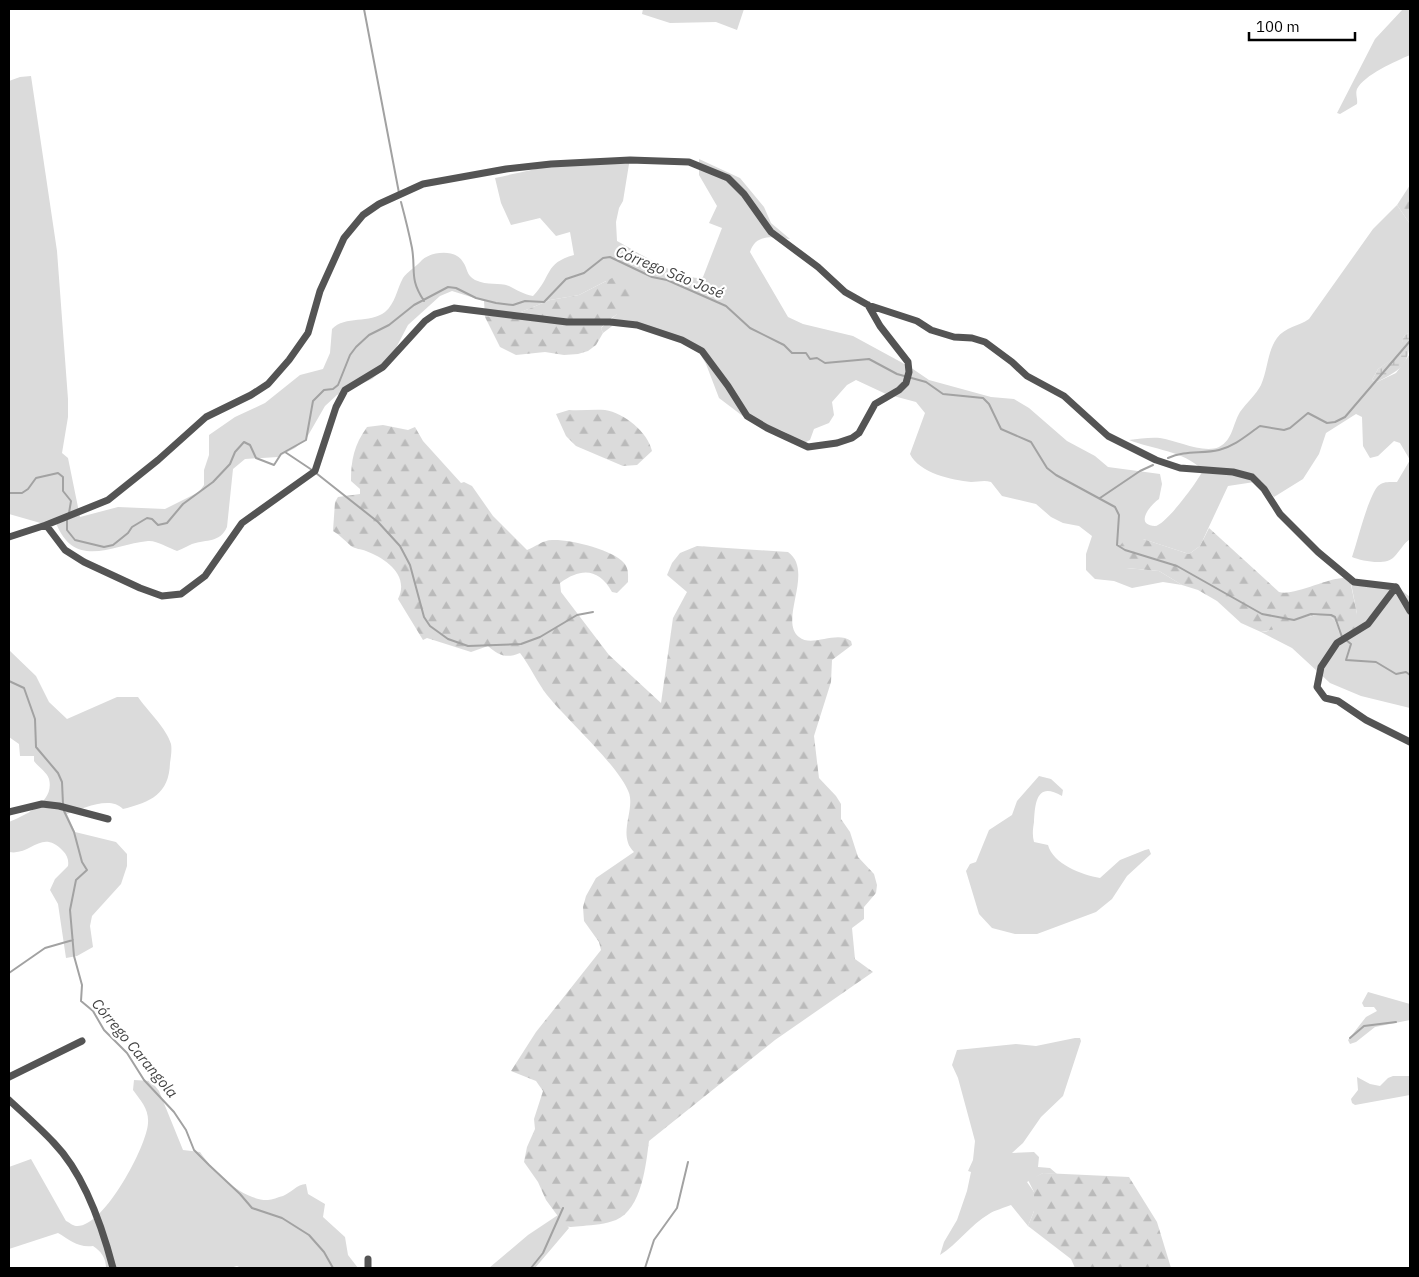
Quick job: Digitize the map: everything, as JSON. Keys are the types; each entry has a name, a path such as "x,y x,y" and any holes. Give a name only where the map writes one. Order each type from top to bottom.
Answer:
{"street":[{"path":"9,536 46,526 108,500 158,460 206,416 251,395 268,384 301,345 308,333 320,291 336,253 352,226 379,204 422,184 551,164 630,160 690,162 728,178 744,194 771,232 818,267 845,292 868,306 917,320 931,330 954,337 985,342 1027,376 1064,396 1108,436 1156,460 1194,470 1233,472 1252,477 1264,489 1280,514 1318,552 1354,582 1396,587"},
{"path":"46,526 65,550 84,562 162,596 181,594 205,576 242,523 315,471 336,408 345,390 382,368 425,321 435,314 454,308 567,322 610,322 637,325 682,340 702,351 748,416 766,428 808,447 837,443 852,438 859,433 875,404 899,390 906,383 909,372 908,362 880,326 868,306"},
{"path":"1396,587 1410,611"},
{"path":"1396,587 1368,624 1340,641 1322,668 1317,687 1325,698 1338,701 1366,720 1410,742"},
{"path":"9,812 42,804 68,808 108,819"},
{"path":"9,1077 82,1041"},
{"path":"9,1100 56,1144 77,1175 94,1209 114,1268"},
{"path":"368,1259 368,1268"}],"green space":[{"path":"643,9 744,9 737,30 716,22 670,23 642,14"},
{"path":"1403,9 1410,9 1410,55 1381,69 1366,79 1357,89 1357,104 1340,114 1337,113 1375,39"},
{"path":"31,76 57,251 68,399 68,417 62,453 68,458 80,517 118,507 165,509 199,492 204,485 204,470 209,455 209,435 235,417 265,403 300,375 323,369 330,353 332,329 344,322 372,318 385,312 394,301 403,278 426,257 438,253 450,253 460,258 469,274 475,280 509,286 533,296 553,266 564,258 574,255 570,232 556,236 540,218 511,225 501,203 495,178 562,164 613,158 630,158 623,201 619,208 616,222 617,241 673,271 695,278 703,277 722,228 709,223 717,206 699,175 699,159 740,178 764,207 771,223 790,239 772,237 761,239 753,246 750,252 788,317 803,324 853,336 910,367 929,380 991,397 1014,399 1029,408 1067,441 1095,456 1108,467 1160,474 1162,484 1159,499 1148,510 1145,519 1149,525 1155,526 1160,524 1174,511 1203,470 1195,463 1177,454 1129,440 1160,438 1205,449 1213,449 1224,444 1230,436 1240,412 1261,385 1271,349 1277,338 1284,331 1309,319 1373,229 1397,205 1410,224 1410,332 1404,336 1399,355 1378,369 1372,380 1377,382 1396,373 1410,354 1410,460 1400,443 1394,441 1378,456 1370,458 1363,446 1362,417 1356,414 1326,433 1319,454 1303,479 1274,497 1261,481 1228,486 1200,546 1189,554 1143,539 1126,568 1159,571 1182,585 1163,582 1132,588 1114,581 1095,579 1086,570 1086,554 1092,536 1079,526 1063,523 1051,517 1036,504 1002,496 991,482 971,482 955,479 928,471 914,461 910,454 925,413 916,402 886,394 856,380 847,385 832,402 834,415 829,423 814,429 810,440 804,443 783,431 744,417 719,398 706,364 695,345 634,321 620,320 603,333 601,328 617,314 606,281 579,295 550,300 521,312 485,317 484,301 452,291 440,296 408,325 386,367 372,379 337,395 325,406 306,439 295,448 278,457 245,459 233,469 227,527 221,536 192,544 177,551 159,543 148,541 109,549 84,551 64,538 56,523 51,526 9,514 9,81"},
{"path":"1410,185 1410,224 1397,205"},
{"path":"614,277 627,282 637,292 626,308 605,323 601,328 603,333 596,345 588,351 564,355 545,352 516,355 500,347 485,317 521,312 550,300 579,295"},
{"path":"1410,332 1409,351 1404,364 1394,373 1377,382 1372,380 1378,369 1398,355 1404,336"},
{"path":"569,410 605,410 620,415 640,430 650,444 652,451 637,465 623,466 576,446 566,436 556,414"},
{"path":"383,425 408,430 415,427 423,441 461,483 464,482 472,486 493,516 527,550 549,540 569,541 591,546 611,554 619,558 626,565 628,582 617,593 612,592 607,584 596,575 589,573 576,574 560,583 561,592 609,655 661,703 673,618 687,592 667,575 672,563 680,553 697,546 788,552 795,560 798,571 792,620 794,630 804,640 811,641 838,637 851,641 852,645 832,660 831,682 814,736 819,778 841,804 841,819 850,832 858,857 874,874 877,885 876,893 864,907 864,919 852,928 855,959 873,972 775,1040 649,1141 644,1173 637,1196 625,1214 616,1220 595,1225 572,1227 561,1224 560,1219 546,1200 538,1182 524,1162 527,1147 535,1129 534,1119 543,1091 536,1081 511,1071 536,1032 601,950 599,942 584,921 583,907 586,896 596,878 634,852 627,838 630,807 629,793 615,770 547,695 520,653 506,656 495,652 488,646 471,652 427,638 423,640 398,599 401,582 394,569 381,558 353,547 333,531 335,502 338,497 360,494 360,489 351,481 356,446 367,427"},
{"path":"1410,460 1410,539 1390,560 1380,562 1352,557 1374,492 1382,483 1397,482"},
{"path":"1209,528 1279,592 1296,591 1337,579 1345,578 1350,580 1357,614 1355,628 1341,639 1337,624 1332,618 1316,614 1282,628 1261,632 1241,623 1217,601 1198,590 1182,585 1159,571 1126,568 1118,561 1116,550 1123,542 1134,536 1189,554 1200,546"},
{"path":"1351,583 1400,589 1410,597 1410,708 1361,696 1330,683 1292,648 1261,632 1317,615 1327,616 1335,621 1339,632 1357,614"},
{"path":"9,650 36,676 49,702 67,719 117,697 138,697 161,726 171,744 169,774 166,782 157,795 150,800 123,809 111,803 96,804 67,814 75,832 116,842 127,854 127,866 121,884 92,916 90,926 93,947 77,956 66,958 58,904 50,890 55,879 68,866 66,854 49,842 42,842 17,852 9,852 9,822 23,816 43,801 50,787 48,776 34,761 34,756 20,756 19,744 9,737"},
{"path":"1039,776 1051,779 1063,790 1062,796 1047,791 1042,792 1039,796 1034,815 1034,842 1048,845 1056,858 1069,868 1100,878 1120,860 1149,849 1151,854 1127,876 1112,899 1096,912 1037,934 1015,934 992,928 979,914 966,871 970,864 976,862 989,830 1012,815 1017,801"},
{"path":"1368,992 1410,1004 1410,1020 1375,1027 1356,1042 1350,1044 1348,1040 1366,1017 1377,1011 1374,1007 1364,1007 1362,1003"},
{"path":"1080,1038 1081,1041 1063,1096 1041,1117 1023,1143 1012,1153 1034,1152 1039,1157 1038,1167 1050,1168 1057,1174 1043,1173 1027,1182 1034,1192 1034,1211 1028,1226 1011,1205 982,1218 953,1246 940,1255 944,1242 957,1220 967,1191 971,1172 968,1171 973,1160 975,1141 958,1078 952,1065 957,1050 1016,1044 1036,1046"},
{"path":"1393,1076 1410,1076 1410,1095 1355,1105 1352,1103 1351,1099 1358,1090 1357,1077 1370,1084 1380,1086"},
{"path":"134,1080 151,1081 159,1091 183,1150 200,1152 220,1175 239,1190 258,1199 270,1200 286,1195 300,1185 306,1184 308,1194 325,1204 323,1217 345,1237 348,1255 358,1268 241,1268 237,1266 230,1268 106,1268 104,1258 96,1248 78,1245 58,1233 9,1249 9,1167 31,1159 66,1221 75,1226 87,1223 110,1201 132,1166 146,1134 148,1118 146,1109 133,1090"},
{"path":"1043,1173 1129,1177 1157,1222 1171,1268 1075,1268 1071,1259 1028,1226 1034,1211 1034,1192 1028,1180"},
{"path":"558,1215 569,1228 535,1268 489,1268 528,1235"}],"waterway":[{"path":"364,9 399,193"},
{"path":"401,202 412,248 416,286 424,301"},
{"name":"Córrego São José","path":"67,520 67,530 75,540 104,547 113,545 128,533 132,527 147,518 152,519 158,525 167,523 183,504 213,482 230,464 235,452 244,442 250,445 256,458 274,465 281,454 306,440 313,401 324,390 333,389 338,385 350,355 356,347 369,335 389,325 414,305 448,287 456,288 476,298 496,303 513,305 525,301 544,302 566,279 584,273 603,258 610,257 652,277 667,280 726,306 750,328 784,345 792,353 806,353 810,359 817,358 825,363 869,359 897,374 926,382 943,394 983,398 989,404 1001,429 1031,442 1047,468 1056,475 1115,507 1119,515 1117,545 1125,550 1177,566 1262,614 1294,620 1311,614 1331,615 1335,617 1342,637"},
{"path":"1168,458 1181,454 1225,448 1241,440 1260,426 1284,430 1290,428 1308,413 1327,423 1335,422 1345,417 1410,341"},
{"path":"285,452 312,470"},
{"path":"1100,498 1140,471 1153,465"},
{"name":"Córrego São José","path":"9,493 22,493 28,489 36,478 58,473 63,477 63,491 71,501 69,513"},
{"path":"316,473 378,522 400,546 410,565 424,617 430,626 448,639 468,646 521,644 540,637 577,615 593,612"},
{"name":"Córrego São José","path":"1346,640 1351,644 1346,660 1376,662 1396,674 1406,672 1410,675"},
{"name":"Córrego Carangola","path":"9,681 24,688 35,719 36,747 58,773 62,782 63,804"},
{"name":"Córrego Carangola","path":"64,811 74,832 82,862 87,870 76,880 70,910 74,956 82,985 81,1001 93,1011 104,1030 127,1053 144,1080 174,1112 186,1130 194,1150 252,1208 282,1218 309,1235 324,1252 333,1268"},
{"path":"9,973 45,948 73,940"},
{"path":"1350,1038 1364,1026 1396,1022"},
{"path":"645,1268 654,1240 677,1208 688,1162"},
{"path":"531,1268 543,1253 563,1208"}]}
